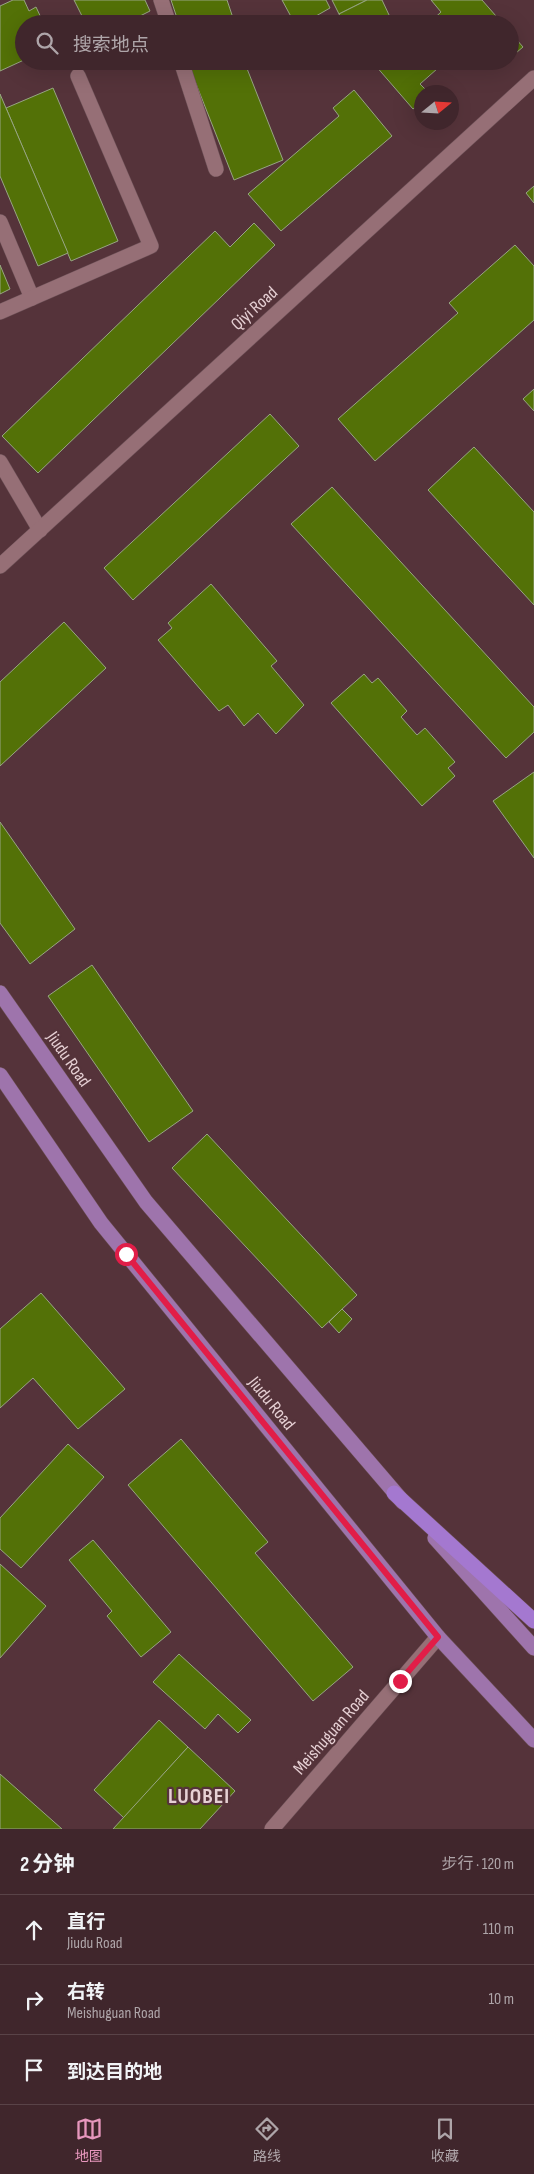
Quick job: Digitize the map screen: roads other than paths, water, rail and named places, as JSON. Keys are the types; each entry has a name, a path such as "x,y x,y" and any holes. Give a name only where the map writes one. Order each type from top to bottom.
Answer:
{"highway":[{"path":"394,1493 534,1621"}],"main road":[{"name":"Jiudu Road","path":"0,993 146,1202 394,1493 534,1648"},
{"name":"Jiudu Road","path":"0,1075 101,1224 438,1637 534,1740"}],"street":[{"path":"161,0 166,15"},
{"path":"184,70 216,169"},
{"path":"0,312 151,246 78,76"},
{"name":"Qiyi Road","path":"0,566 534,78"},
{"path":"0,222 32,298"},
{"path":"0,462 40,530"},
{"name":"Meishuguan Road","path":"272,1829 438,1637"}],"district":[{"name":"LUOBEI","path":"199,1795"}]}
